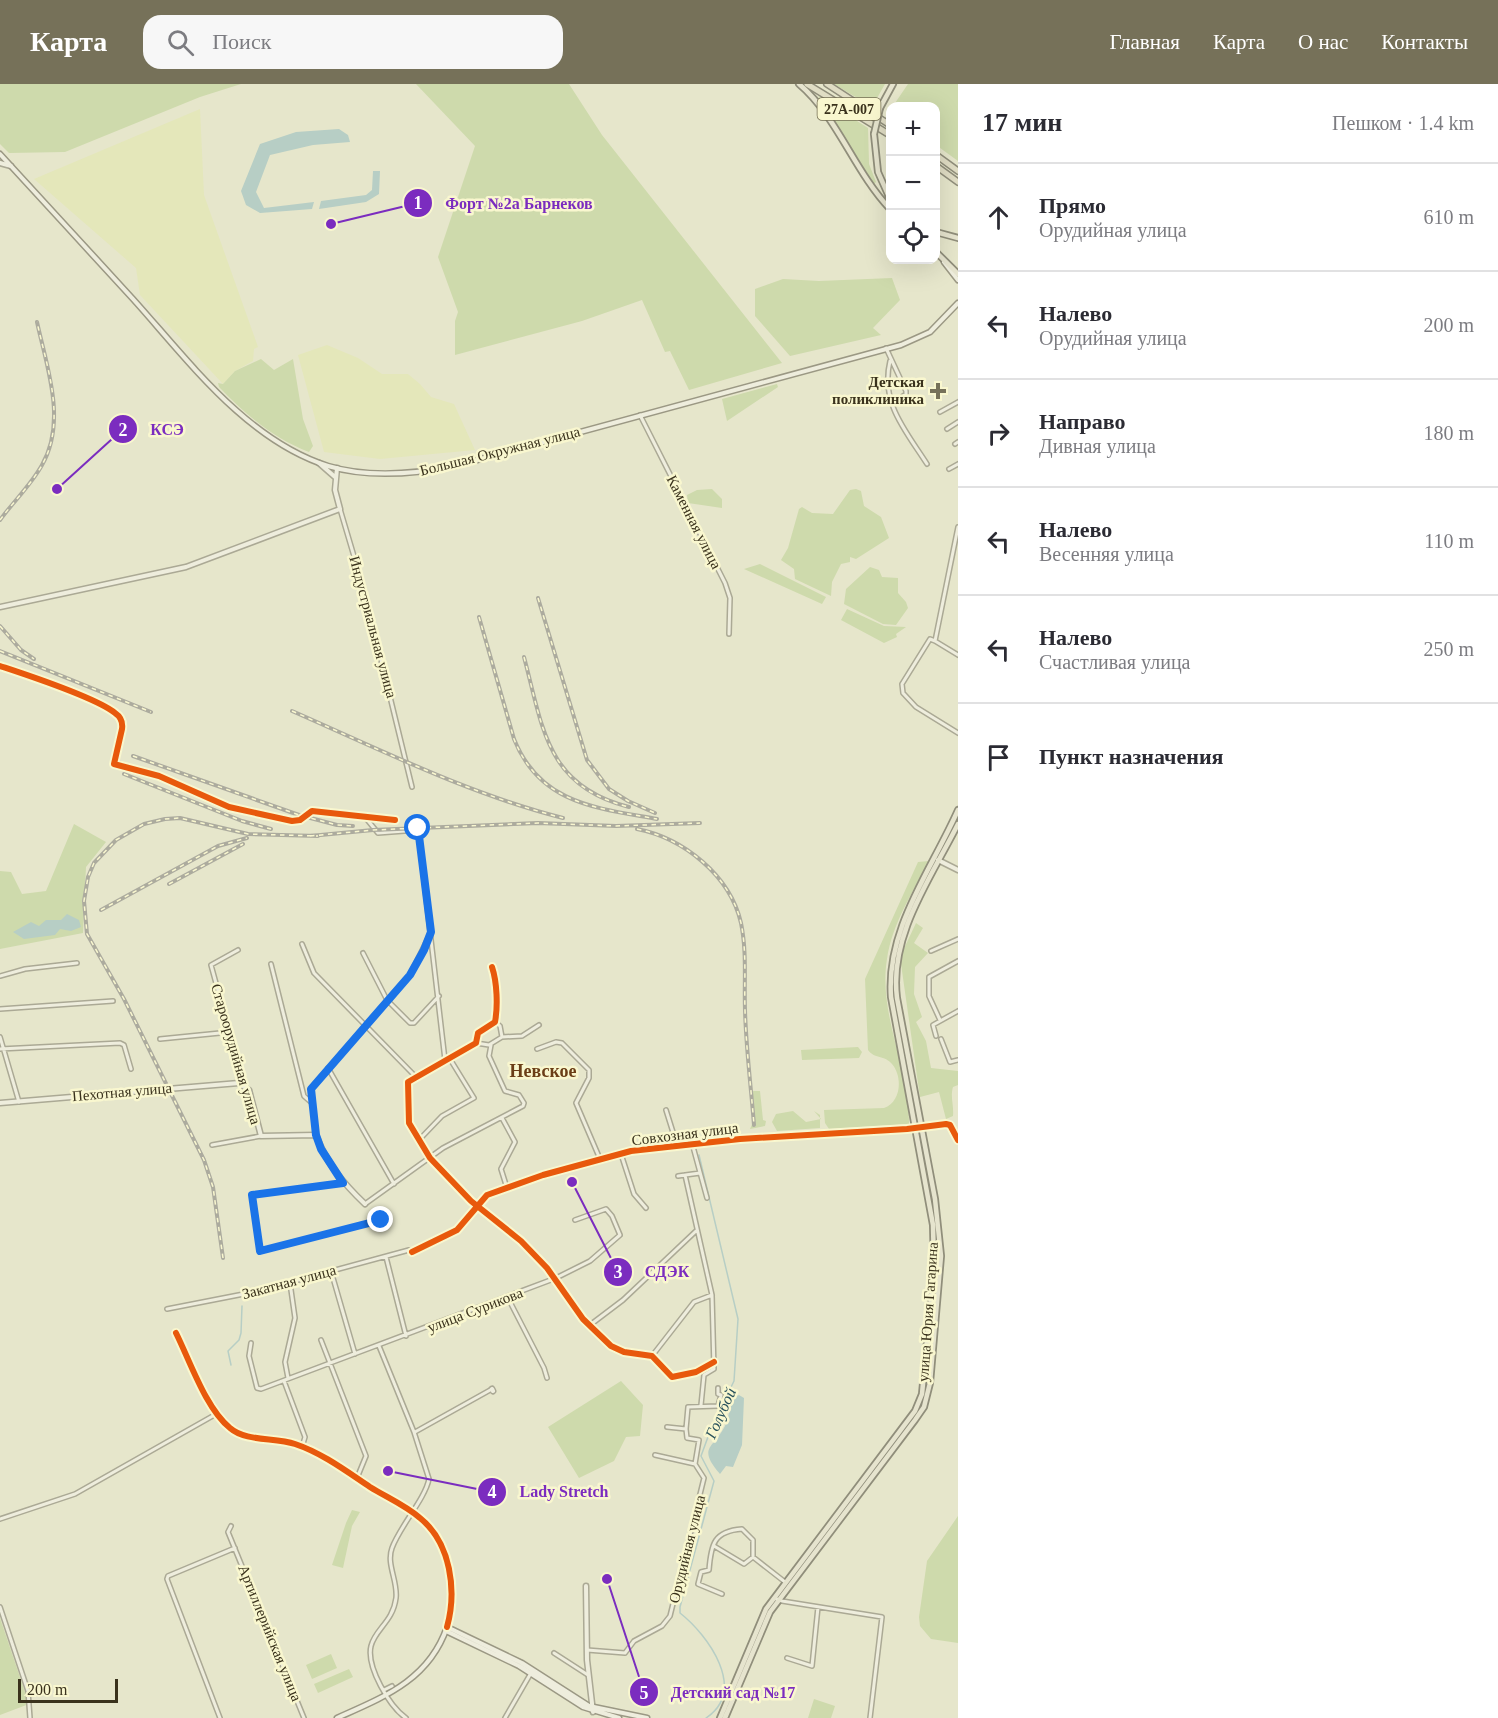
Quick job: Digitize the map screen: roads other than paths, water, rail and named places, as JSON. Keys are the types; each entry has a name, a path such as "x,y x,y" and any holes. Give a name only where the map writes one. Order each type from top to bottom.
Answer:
{"highway":[{"name":"27А-007","path":"807,84 886,132"},
{"name":"27А-007","path":"827,84 886,121"},
{"path":"937,156 958,171"},
{"path":"940,169 958,182"}],"main road":[{"path":"799,84 818,103 861,173 886,203"},
{"path":"886,189 878,172 874,134 880,108 893,84"},
{"name":"Большая Окружная улица","path":"1,158 11,166 220,394 246,418 274,439 319,462 337,468 398,473 433,471 886,348 930,332 958,303"},
{"path":"940,233 958,238"},
{"path":"942,258 958,274"},
{"path":"942,258 948,269 958,279"},
{"path":"319,462 335,477"},
{"name":"Индустриальная улица","path":"337,468 335,490 340,509"},
{"path":"0,607 186,567 340,509"},
{"path":"937,860 958,810"},
{"path":"937,860 958,824"},
{"path":"937,860 958,870"},
{"name":"улица Юрия Гагарина","path":"720,1718 753,1635 776,1599 913,1423 926,1401 935,1343 941,1256 938,1216 891,997 890,967 898,932 937,860"},
{"name":"Пехотная улица","path":"0,1103 168,1088 239,1083 244,1085"},
{"name":"Староорудийная улица","path":"244,1085 249,1090 261,1136"},
{"name":"улица Юрия Гагарина","path":"725,1718 761,1630 785,1582 920,1403 924,1383 935,1250 919,1128"},
{"name":"Совхозная улица","path":"907,1129 919,1128"},
{"path":"261,1136 310,1133 316,1135 321,1149 343,1183 365,1204"},
{"path":"586,1586 588,1675 593,1710"},
{"path":"447,1629 531,1673 593,1710 618,1718"},
{"path":"337,1718 387,1696 405,1685 427,1664 447,1629"},
{"path":"447,1629 522,1663 593,1710 647,1718"}],"street":[{"path":"886,348 890,361 906,391 892,404"},
{"path":"890,361 889,388 892,411 927,464"},
{"path":"940,412 958,402"},
{"name":"Каменная улица","path":"640,416 725,583 730,598 729,634"},
{"path":"947,429 958,422"},
{"path":"949,469 958,464"},
{"name":"Индустриальная улица","path":"340,509 369,609 412,787"},
{"path":"935,641 958,527"},
{"path":"958,655 930,639 905,678 903,693 916,707 958,733"},
{"path":"0,666 117,714 123,723 112,762 114,764 159,776 229,807 292,821 300,820 312,811 395,820"},
{"path":"364,816 378,833 419,829 447,1059 474,1098 442,1116 418,1141"},
{"path":"316,1135 311,1089 418,963 431,932"},
{"path":"931,951 958,939"},
{"path":"302,944 314,973 416,1077"},
{"name":"Староорудийная улица","path":"238,950 211,965 244,1085"},
{"path":"363,953 387,1000 412,1024 439,996"},
{"path":"940,1020 929,996 929,977 958,961"},
{"path":"0,976 25,969 77,963"},
{"path":"271,964 304,1096 312,1103"},
{"path":"476,1044 478,1033 495,1022 498,1009 494,995 497,984 492,967"},
{"path":"0,1009 113,1001"},
{"path":"936,1036 933,1025 958,1011"},
{"path":"495,1022 500,1026 502,1036"},
{"path":"365,1204 462,1137 520,1110 524,1103 519,1095 505,1091 489,1056 491,1045 502,1036 522,1036 539,1025"},
{"path":"160,1039 230,1032"},
{"path":"0,1037 19,1101"},
{"path":"941,1039 950,1062 958,1060"},
{"path":"2,1049 120,1042 124,1045 131,1069"},
{"path":"537,1049 556,1042 562,1043 589,1070 589,1078 576,1103 600,1159"},
{"path":"491,1045 476,1044 408,1082 406,1091 409,1123 418,1141 430,1158 471,1202 478,1204 521,1241 556,1278 583,1319 618,1349 652,1356 672,1377 696,1372 714,1362"},
{"path":"328,1068 394,1184"},
{"path":"666,1110 677,1145"},
{"path":"502,1118 515,1142 501,1169 507,1188"},
{"path":"919,1128 950,1125 958,1140"},
{"name":"Совхозная улица","path":"410,1251 457,1230 488,1195 543,1175 600,1159 692,1143 907,1129"},
{"path":"212,1145 261,1136"},
{"path":"692,1143 707,1198"},
{"path":"621,1154 634,1194 646,1208"},
{"path":"678,1176 700,1173"},
{"path":"685,1175 712,1295 714,1369 705,1375 701,1405"},
{"path":"343,1183 252,1195 260,1251 381,1220"},
{"name":"улица Сурикова","path":"251,1343 251,1364 257,1388 261,1389 508,1298 590,1261 620,1235 612,1216 606,1209 574,1220"},
{"path":"590,1325 623,1300 697,1231"},
{"name":"Закатная улица","path":"167,1310 290,1283 410,1251"},
{"path":"386,1257 406,1336"},
{"path":"331,1271 355,1354"},
{"path":"290,1283 295,1318 285,1362 286,1380 305,1437 302,1447"},
{"path":"652,1356 694,1302 712,1295"},
{"path":"508,1298 547,1378"},
{"path":"176,1333 218,1413 236,1433 283,1440 302,1447 411,1511 430,1527 447,1562 452,1594 447,1629"},
{"path":"321,1340 366,1456 357,1478"},
{"path":"379,1346 414,1432 429,1479 390,1555 396,1592 394,1608 371,1646 371,1663 384,1690 393,1707 406,1718"},
{"path":"667,1427 686,1429 688,1407 718,1406 721,1395 718,1394 718,1388"},
{"path":"414,1432 492,1390"},
{"path":"0,1519 75,1494 218,1413"},
{"name":"Орудийная улица","path":"587,1650 625,1653 634,1641 662,1626 670,1616 704,1478 695,1464 699,1440 687,1438 686,1429"},
{"path":"655,1455 695,1464"},
{"name":"Артиллерийская улица","path":"231,1526 228,1532 304,1718"},
{"path":"723,1594 698,1584 701,1572 709,1570 716,1538 722,1532 742,1528 753,1540 753,1557"},
{"path":"714,1546 744,1564 753,1557"},
{"name":"Артиллерийская улица","path":"220,1718 167,1579 168,1576 235,1548"},
{"path":"753,1557 785,1582"},
{"path":"776,1599 882,1617 870,1718"},
{"path":"0,1607 28,1691 30,1718"},
{"path":"787,1658 812,1666 818,1607"},
{"path":"554,1653 588,1675"},
{"path":"505,1718 531,1673"},
{"path":"384,1690 392,1686"}],"waterway":[{"name":"Голубой","path":"699,1155 738,1319 734,1381 712,1426 701,1456 714,1481 680,1607 680,1613 702,1635 712,1649 724,1678 724,1693 718,1706 706,1718"},
{"path":"231,1365 228,1351 239,1340 242,1306"}],"railway":[{"path":"0,520 42,465 53,431 53,394 37,322"},
{"path":"538,598 587,760 609,789 628,801 655,813"},
{"path":"479,617 514,739 525,761 539,777 555,790 572,799 613,811 657,819"},
{"path":"0,626 21,650 34,659"},
{"path":"0,651 151,712"},
{"path":"524,657 544,730 552,751 564,769 580,785 601,797 629,807"},
{"path":"292,711 459,784 563,818"},
{"path":"133,756 299,815 337,825 353,826"},
{"path":"124,774 242,821 271,829"},
{"path":"223,1258 213,1187 204,1160 124,999 87,934 84,901 88,877 94,863 116,840 144,824 165,819 180,818 248,834 318,836"},
{"path":"310,836 373,830 538,823 616,826 700,823"},
{"path":"637,829 671,841 702,861 727,889 735,906 741,923 744,945 747,1053 754,1125"},
{"path":"101,910 218,846 247,838"},
{"path":"169,884 243,844"}],"place":[{"name":"Форт №2а Барнеков","path":"331,224"},
{"name":"Детская поликлиника","path":"938,391"},
{"name":"КСЭ","path":"57,489"},
{"name":"СДЭК","path":"572,1182"},
{"name":"Lady Stretch","path":"388,1471"},
{"name":"Детский сад №17","path":"607,1579"}],"district":[{"name":"Невское","path":"543,1071"}]}
